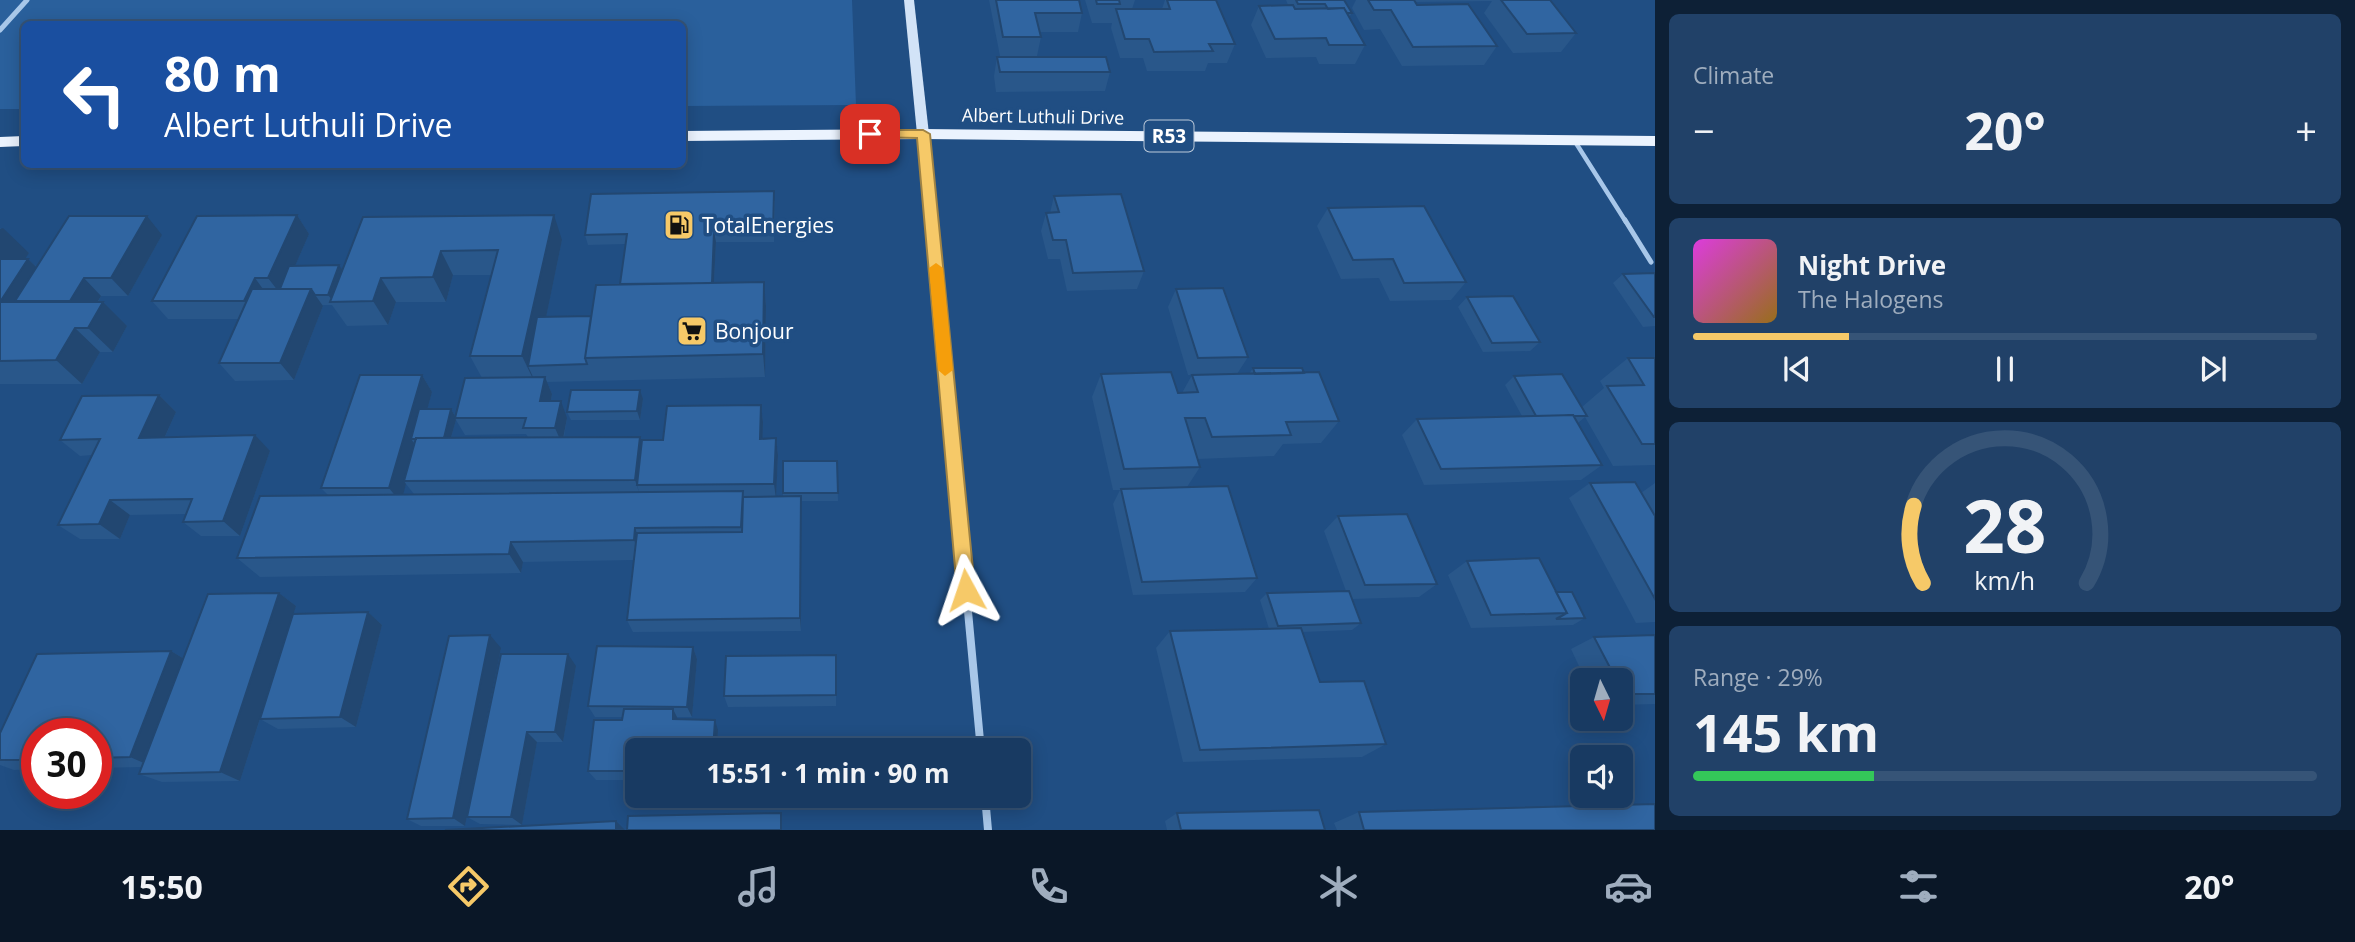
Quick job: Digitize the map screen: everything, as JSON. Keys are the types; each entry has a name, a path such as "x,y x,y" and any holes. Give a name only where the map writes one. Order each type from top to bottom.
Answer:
{"main road":[{"name":"Albert Luthuli Drive","path":"686,136 923,134 1655,141"},
{"path":"0,142 21,141"}],"street":[{"path":"0,30 27,0"},
{"path":"909,0 980,738"},
{"path":"986,808 988,830"}],"lane":[{"path":"1574,140 1651,262"}],"shaded area":[{"path":"0,0 852,0 856,105 686,106 686,21 21,21 21,109 0,109"}],"building":[{"path":"996,0 1079,0 1082,13 1035,13 1041,37 1003,37"},
{"path":"1096,0 1119,0 1120,4 1097,4"},
{"path":"1167,0 1216,0 1235,44 1209,44 1213,51 1154,52 1149,39 1125,39 1116,9 1170,9"},
{"path":"1296,0 1344,0 1352,13 1347,13 1344,8 1328,9 1325,4 1298,4"},
{"path":"1368,0 1414,0 1417,5 1468,4 1497,46 1413,47 1391,10 1374,10"},
{"path":"1501,0 1550,0 1576,33 1527,34"},
{"path":"1293,5 1295,9 1344,8 1365,45 1329,45 1326,38 1275,39 1259,6"},
{"path":"997,57 1106,57 1110,72 1000,72"},
{"path":"774,191 773,232 714,232 712,283 620,284 627,234 585,235 591,194"},
{"path":"1121,194 1144,271 1073,273 1066,240 1053,240 1046,213 1059,212 1054,196"},
{"path":"1424,206 1466,282 1404,283 1393,259 1353,260 1328,208"},
{"path":"297,215 268,278 255,278 244,301 152,301 197,216"},
{"path":"554,215 522,356 470,356 498,250 441,251 433,277 381,278 373,301 330,302 363,217"},
{"path":"69,216 147,216 111,278 84,278 70,301 15,301"},
{"path":"0,259 28,259 0,302"},
{"path":"339,265 328,295 315,295 311,289 280,289 289,266"},
{"path":"1655,273 1655,317 1654,317 1623,274"},
{"path":"764,282 763,354 585,358 596,285"},
{"path":"1223,288 1248,357 1198,358 1176,289"},
{"path":"252,289 311,289 280,363 219,363"},
{"path":"1513,296 1540,342 1492,343 1467,297"},
{"path":"0,302 103,302 88,328 75,328 56,360 0,361"},
{"path":"591,316 585,358 587,364 528,366 537,317"},
{"path":"1628,358 1655,358 1655,444 1642,444 1607,386 1644,385"},
{"path":"1253,368 1302,368 1304,373 1255,374"},
{"path":"1171,372 1178,393 1198,392 1192,375 1319,372 1339,421 1286,422 1291,435 1212,437 1205,418 1185,418 1200,467 1124,469 1101,374"},
{"path":"1562,374 1587,416 1536,416 1514,376"},
{"path":"360,375 422,375 389,488 321,488"},
{"path":"545,377 540,401 561,401 555,428 523,428 526,418 455,418 465,378"},
{"path":"571,390 640,390 637,411 567,412"},
{"path":"159,395 139,438 255,435 223,521 183,522 192,499 110,500 99,524 58,525 100,439 60,440 82,396"},
{"path":"761,405 760,439 776,438 774,484 637,485 642,440 663,440 667,406"},
{"path":"419,409 451,409 444,438 411,439"},
{"path":"1573,415 1602,465 1441,469 1417,419"},
{"path":"640,437 635,480 404,481 416,438"},
{"path":"783,461 837,461 838,493 783,493"},
{"path":"1635,482 1655,516 1655,599 1590,483"},
{"path":"1228,486 1257,578 1142,582 1121,489"},
{"path":"743,491 741,527 635,528 634,540 511,542 509,554 237,558 260,496"},
{"path":"801,496 800,618 627,620 637,533 742,532 743,497"},
{"path":"1407,514 1437,584 1365,585 1338,516"},
{"path":"1539,558 1567,613 1491,615 1467,561"},
{"path":"1349,591 1361,623 1278,626 1267,593"},
{"path":"1556,592 1572,592 1585,618 1556,619 1567,613"},
{"path":"279,593 220,772 139,774 208,594"},
{"path":"368,612 340,717 260,719 293,614"},
{"path":"1301,628 1320,682 1364,681 1386,744 1200,750 1170,631"},
{"path":"490,635 453,818 407,819 449,636"},
{"path":"1655,635 1655,694 1633,694 1633,668 1610,668 1594,637"},
{"path":"597,646 693,647 687,707 588,706"},
{"path":"171,651 130,757 112,758 112,718 21,718 21,760 0,760 0,733 37,654"},
{"path":"501,654 568,654 555,732 527,732 511,817 467,817"},
{"path":"836,655 836,695 724,696 726,656"},
{"path":"624,709 673,709 673,719 715,720 714,738 625,738 625,771 588,771 594,720 622,720"},
{"path":"1655,804 1655,830 1364,830 1359,812 1570,806 1633,808 1633,805"},
{"path":"1319,810 1325,830 1181,830 1177,813"},
{"path":"781,813 781,830 627,830 628,816"},
{"path":"616,821 616,830 445,830"}],"slow traffic":[{"path":"936,268 945,370"}],"place":[{"name":"TotalEnergies","path":"679,225"},
{"name":"Bonjour","path":"692,331"}],"route":[{"path":"870,134 923,134 966,590"}]}
